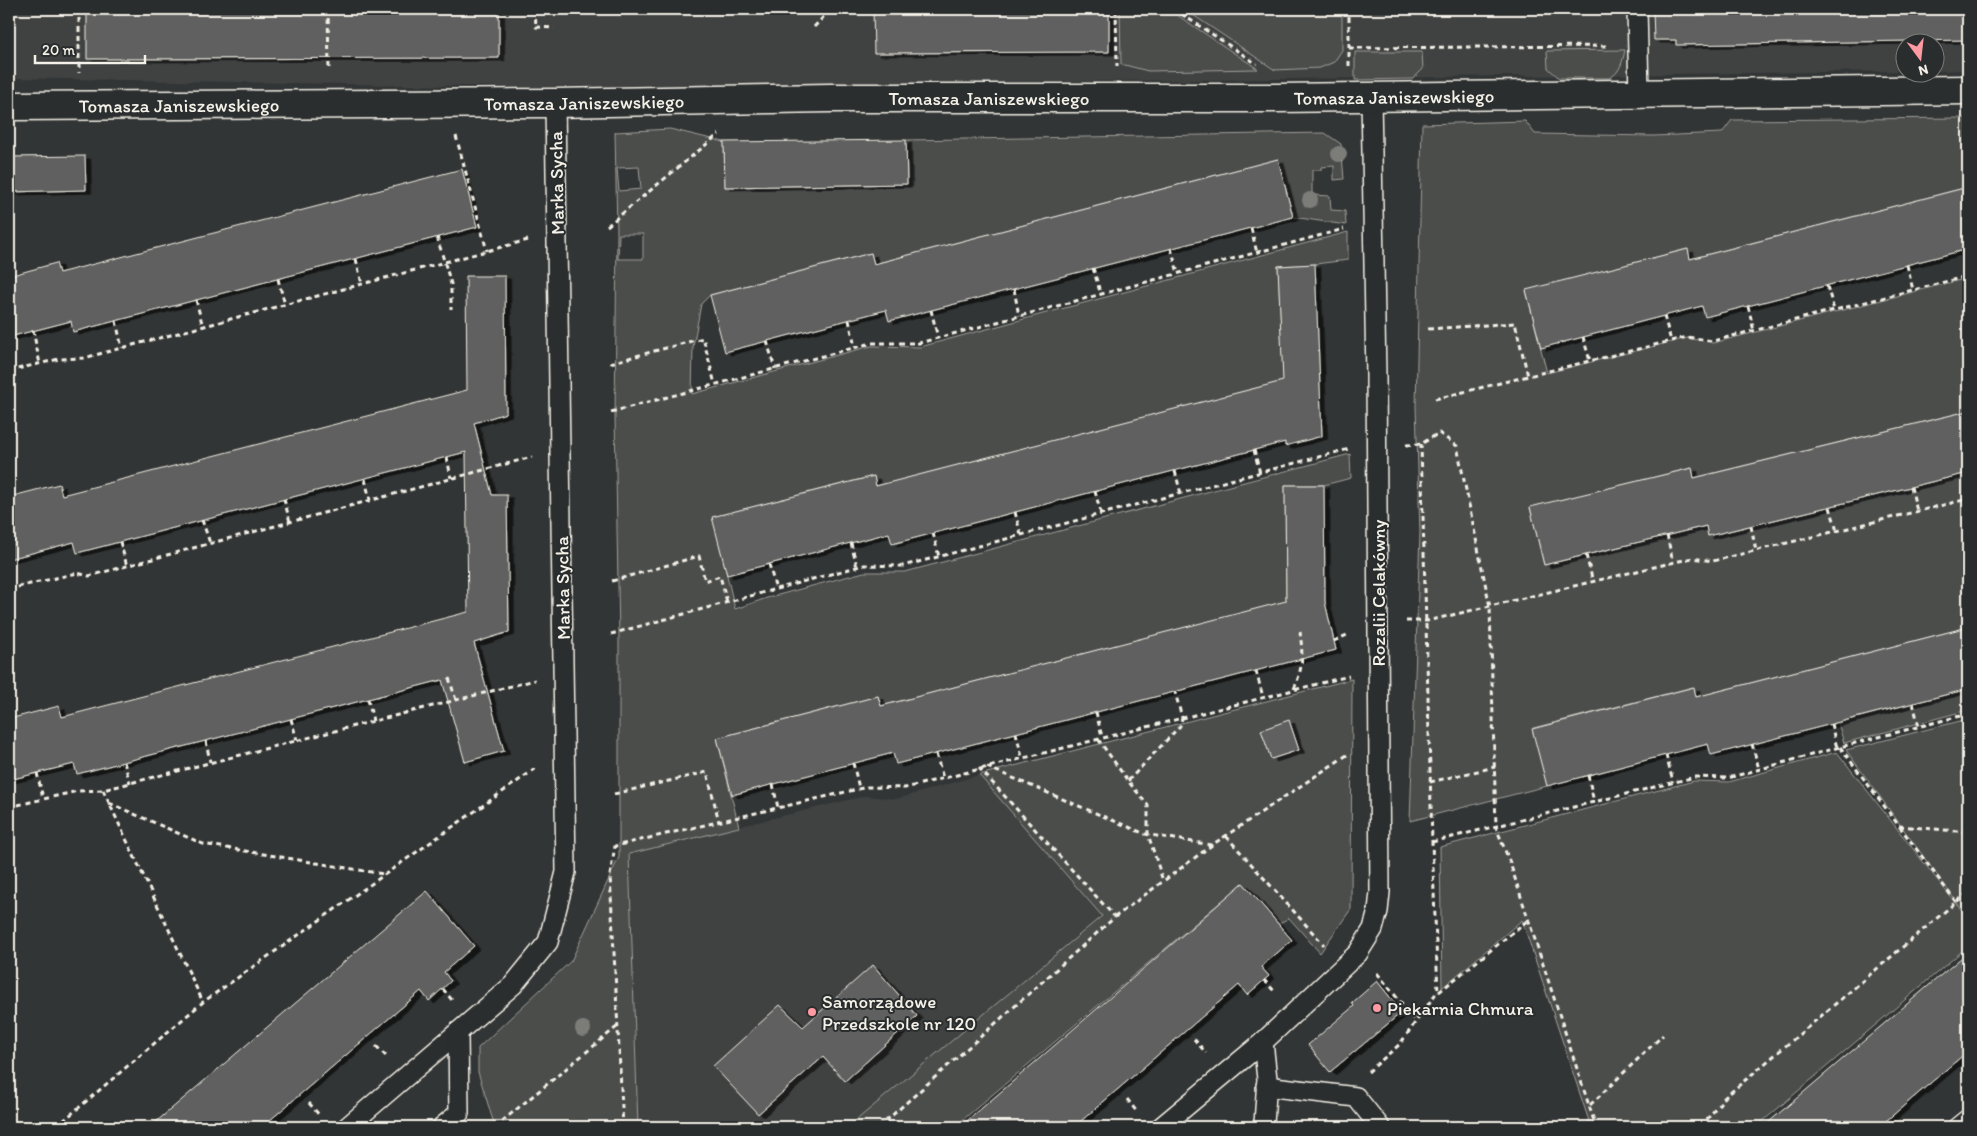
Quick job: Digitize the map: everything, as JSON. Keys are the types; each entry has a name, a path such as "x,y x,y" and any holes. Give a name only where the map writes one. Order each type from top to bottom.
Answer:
{"street":[{"name":"Tomasza Janiszewskiego","path":"9,106 554,103 830,98 1338,98 1968,90"}],"lane":[{"path":"1637,9 1639,93"},
{"name":"Rozalii Celakówny","path":"1161,1127 1263,1042 1358,953 1373,929 1378,911 1380,892 1377,437 1371,97"},
{"name":"Marka Sycha","path":"347,1127 513,985 548,942 566,872 554,103"},
{"path":"442,1127 459,1113 458,1032"},
{"path":"1260,1127 1264,1124 1266,1086 1263,1042"},
{"path":"1266,1086 1356,1097 1380,1127"},
{"path":"1958,1127 1968,1119"}],"path":[{"path":"78,9 79,105"},
{"path":"328,9 330,104"},
{"path":"536,9 536,27 554,28"},
{"path":"814,28 831,9"},
{"path":"1116,9 1118,98"},
{"path":"1174,9 1275,76 1276,98"},
{"path":"1338,98 1338,76 1349,68 1349,9"},
{"path":"1349,48 1638,46"},
{"path":"455,131 487,251"},
{"path":"607,226 721,132"},
{"path":"1251,228 1256,253"},
{"path":"611,412 872,342 919,343 1351,228"},
{"path":"437,237 451,284 450,308"},
{"path":"9,371 59,359 84,358 536,238"},
{"path":"1171,248 1178,273"},
{"path":"356,259 362,284"},
{"path":"1907,265 1913,290"},
{"path":"1093,268 1100,295"},
{"path":"1435,398 1687,336 1713,341 1968,276"},
{"path":"278,279 285,305"},
{"path":"1827,286 1834,310"},
{"path":"1014,289 1019,316"},
{"path":"196,300 203,327"},
{"path":"1748,306 1754,331"},
{"path":"931,310 938,338"},
{"path":"1664,316 1671,341"},
{"path":"849,320 855,347"},
{"path":"116,321 122,348"},
{"path":"1428,329 1515,323 1528,376"},
{"path":"33,330 40,364"},
{"path":"1583,337 1590,361"},
{"path":"610,363 703,338 715,384"},
{"path":"768,341 775,369"},
{"path":"1528,920 1438,993 1421,444 1438,433 1457,446 1490,607 1496,827 1528,920 1590,1105 1596,1127"},
{"path":"612,634 857,567 903,566 1356,448"},
{"path":"1254,450 1260,473"},
{"path":"9,588 77,573 89,576 535,456"},
{"path":"447,457 451,478"},
{"path":"1175,470 1181,494"},
{"path":"365,478 370,500"},
{"path":"1911,487 1917,511"},
{"path":"1095,491 1101,514"},
{"path":"284,499 290,522"},
{"path":"1401,621 1427,621 1692,558 1713,561 1968,499"},
{"path":"1830,507 1837,531"},
{"path":"1015,512 1021,535"},
{"path":"202,520 210,544"},
{"path":"1751,526 1756,551"},
{"path":"933,533 940,556"},
{"path":"1667,535 1673,563"},
{"path":"120,542 127,566"},
{"path":"851,543 857,567"},
{"path":"1586,554 1593,582"},
{"path":"612,581 699,556 705,581 720,576 727,602"},
{"path":"769,564 776,590"},
{"path":"1334,641 1356,631"},
{"path":"1294,690 1301,671 1302,648 1300,632"},
{"path":"1256,671 1263,697"},
{"path":"623,1127 610,876 615,846 866,786 905,788 986,766 1357,674"},
{"path":"449,678 456,700"},
{"path":"9,807 78,791 103,790 540,679"},
{"path":"1128,781 1180,726 1182,718 1176,692"},
{"path":"368,700 373,721"},
{"path":"1913,703 1919,727"},
{"path":"1096,712 1100,738 1128,781 1148,805 1148,834 1163,882"},
{"path":"1432,842 1695,777 1728,778 1838,747 1968,714"},
{"path":"292,719 297,740"},
{"path":"1831,724 1838,747 1956,902"},
{"path":"1016,733 1022,758"},
{"path":"206,741 210,762"},
{"path":"1752,744 1759,769"},
{"path":"880,1127 1115,916 1226,836 1357,748"},
{"path":"936,754 943,778"},
{"path":"1666,755 1673,782"},
{"path":"124,762 130,783"},
{"path":"853,763 859,788"},
{"path":"56,1127 203,1002 542,764"},
{"path":"986,766 1148,834 1212,846"},
{"path":"1430,782 1495,767"},
{"path":"979,768 1115,916"},
{"path":"614,794 707,772 719,822"},
{"path":"37,773 43,798"},
{"path":"1588,775 1594,802"},
{"path":"773,784 778,808"},
{"path":"103,790 203,1002"},
{"path":"109,803 203,844 384,875"},
{"path":"1899,826 1968,832"},
{"path":"1226,836 1328,950"},
{"path":"1701,1127 1724,1098 1968,893"},
{"path":"1371,966 1416,1021"},
{"path":"1264,980 1277,995"},
{"path":"443,989 457,1006"},
{"path":"1340,1096 1400,1044 1437,992"},
{"path":"495,1127 618,1026"},
{"path":"1590,1105 1664,1035"},
{"path":"1194,1039 1208,1055"},
{"path":"1127,1099 1139,1114"},
{"path":"310,1103 325,1122"}],"shaded area":[{"path":"9,9 1968,9 1968,70 1944,71 1944,32 1894,32 1894,71 521,87 9,78"},
{"path":"1120,9 1168,9 1258,69 1148,71 1121,64"},
{"path":"1184,9 1342,9 1342,50 1334,62 1320,68 1275,70"},
{"path":"1625,50 1618,70 1609,78 1559,78 1548,68 1547,51"},
{"path":"1355,52 1422,52 1423,69 1413,79 1355,80"},
{"path":"1968,118 1968,187 1690,259 1687,249 1526,291 1547,373 1687,338 1713,343 1968,278 1968,411 1694,478 1691,468 1530,508 1544,565 1706,526 1708,536 1968,473 1968,627 1696,697 1693,687 1533,728 1547,786 1410,821 1420,533 1416,407 1422,124 1525,121 1535,134 1654,136 1722,133 1732,120"},
{"path":"670,129 724,142 725,187 906,184 906,140 1325,133 1341,144 1344,179 1334,180 1334,166 1321,167 1321,170 1312,170 1312,195 1330,196 1331,210 1345,211 1346,225 1293,217 1278,159 874,264 871,253 710,295 701,304 693,347 692,394 871,346 920,347 1348,232 1348,260 1278,266 1284,393 1280,382 877,486 873,476 713,517 735,609 767,598 864,572 905,572 1350,454 1351,478 1324,485 1285,485 1286,607 1284,602 881,706 878,696 717,738 739,827 629,854 638,1127 495,1127 478,1072 478,1048 571,961 619,857 619,639 615,416 617,233 615,132","holes":["639,167 641,189 619,191 617,168","619,234 643,234 643,259 618,259"]},
{"path":"1352,679 1351,909 1320,953 1289,918 1278,924 1243,883 954,1127 848,1127 1102,916 979,775"},
{"path":"1968,689 1968,710 1844,743 1838,723"},
{"path":"1968,719 1968,918 1846,750"},
{"path":"1837,752 1968,919 1968,946 1756,1127 1591,1127 1522,920 1442,988 1440,847 1694,781 1729,782"},
{"name":"Samorządowe Przedszkole nr 120","path":"979,775 1102,916 851,1127 638,1127 629,853 865,796 897,799"}],"building":[{"path":"87,9 499,9 499,58 87,59"},
{"path":"873,9 1109,9 1109,52 874,53"},
{"path":"1653,9 1968,9 1968,40 1944,40 1944,32 1894,32 1894,41 1676,45 1676,40 1654,40"},
{"path":"906,140 907,184 725,187 724,142"},
{"path":"85,156 86,190 9,192 9,157"},
{"path":"1278,159 1293,217 889,321 886,310 725,352 710,295 871,253 874,264"},
{"path":"462,169 477,227 73,332 71,321 9,337 9,276 56,263 59,273"},
{"path":"1968,187 1968,249 1705,317 1702,306 1541,348 1526,290 1688,249 1690,259"},
{"path":"1315,264 1322,436 1285,446 1285,442 892,544 889,533 727,575 712,517 874,476 876,486 1283,381 1278,266"},
{"path":"466,276 505,276 506,413 474,423 492,495 507,495 509,632 474,643 504,751 465,762 442,680 77,774 74,764 9,780 9,719 59,706 62,717 468,612 466,452 77,553 74,542 9,559 9,497 59,484 62,495 467,390"},
{"path":"1968,411 1968,473 1708,536 1706,526 1544,565 1530,507 1692,468 1694,478"},
{"path":"1285,485 1324,485 1325,602 1336,650 896,764 893,753 732,795 717,738 878,696 881,706 1286,601"},
{"path":"1968,627 1968,689 1711,755 1708,744 1547,786 1532,729 1694,687 1696,697"},
{"path":"1289,720 1299,750 1271,759 1261,730"},
{"path":"1243,883 1292,940 1261,967 1269,976 1247,995 1239,985 1074,1127 960,1127"},
{"path":"427,891 474,946 444,972 451,981 429,1001 421,991 262,1127 150,1127"},
{"path":"1968,952 1968,1051 1879,1127 1763,1127"},
{"path":"873,965 917,1016 845,1081 823,1057 758,1114 713,1066 780,1005 803,1027"},
{"path":"1377,981 1402,1012 1330,1072 1308,1045 1354,1006 1352,1003"}],"place":[{"name":"Piekarnia Chmura","path":"1377,1008"},
{"name":"Samorządowe Przedszkole nr 120","path":"812,1012"}]}
